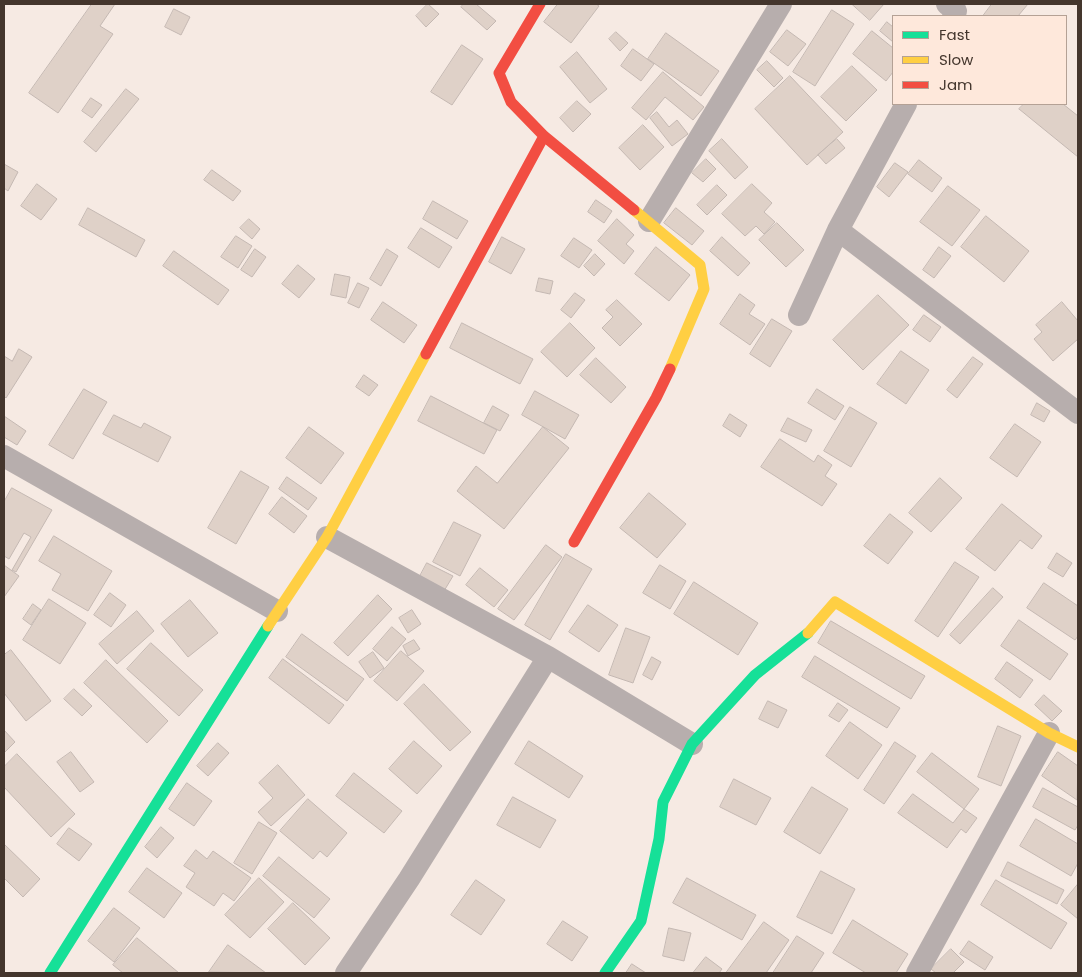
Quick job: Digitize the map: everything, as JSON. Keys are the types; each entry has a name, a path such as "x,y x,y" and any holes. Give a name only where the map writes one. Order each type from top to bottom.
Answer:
{"street":[{"path":"540,4 499,73 511,102 544,136 700,265 704,289 656,398 574,542"},
{"path":"649,221 781,4"},
{"path":"799,315 838,230 905,105"},
{"path":"50,973 276,611 327,537 544,136"},
{"path":"838,230 1078,413"},
{"path":"5,460 276,611"},
{"path":"327,537 548,657 692,744"},
{"path":"605,973 641,921 659,838 663,802 692,744 749,681 804,637 835,602 1049,733 1078,747"},
{"path":"346,973 409,879 548,657"},
{"path":"917,973 1049,733"}],"building":[{"path":"92,4 115,4 100,26 113,34 58,113 29,93"},
{"path":"428,4 439,14 426,27 416,16"},
{"path":"464,4 476,4 496,21 487,30 461,7"},
{"path":"558,4 596,4 599,6 571,43 544,22"},
{"path":"852,4 884,4 870,20"},
{"path":"992,4 1028,4 1019,15 984,15"},
{"path":"174,9 190,17 181,35 165,27"},
{"path":"832,10 854,24 815,86 793,72"},
{"path":"887,22 892,26 892,41 880,31"},
{"path":"787,30 806,44 788,66 770,52"},
{"path":"872,31 892,47 892,73 886,81 853,54"},
{"path":"616,32 628,43 620,51 609,39"},
{"path":"666,33 719,71 701,96 648,59"},
{"path":"462,45 483,59 452,105 431,92"},
{"path":"633,49 654,64 641,81 621,66"},
{"path":"577,52 607,89 590,103 560,67"},
{"path":"767,61 783,78 774,87 757,70"},
{"path":"852,66 877,90 846,121 821,97"},
{"path":"663,72 704,107 693,120 665,97 646,120 632,108"},
{"path":"790,76 843,132 807,165 755,109"},
{"path":"126,89 139,99 96,152 84,142"},
{"path":"91,98 102,105 92,118 82,111"},
{"path":"577,101 591,114 573,132 560,118"},
{"path":"1023,105 1064,105 1078,116 1078,157 1019,109"},
{"path":"657,112 669,127 677,120 688,134 672,146 650,118"},
{"path":"643,125 664,147 640,170 619,148"},
{"path":"722,139 748,167 735,179 709,151"},
{"path":"837,139 845,148 826,164 818,155"},
{"path":"706,159 716,169 703,182 692,173"},
{"path":"919,160 942,178 932,192 908,174"},
{"path":"895,163 908,172 889,197 877,187"},
{"path":"4,164 18,172 8,191 4,188"},
{"path":"212,170 241,191 233,201 204,180"},
{"path":"37,184 57,199 41,220 21,206"},
{"path":"752,184 772,203 764,212 775,222 764,234 756,226 745,236 722,214"},
{"path":"717,185 727,195 707,215 697,205"},
{"path":"948,186 980,210 952,246 920,222"},
{"path":"596,200 612,211 604,223 588,212"},
{"path":"433,201 468,221 457,239 423,219"},
{"path":"88,208 145,240 136,257 79,225"},
{"path":"676,208 704,231 692,245 664,223"},
{"path":"986,216 1029,251 1004,282 961,247"},
{"path":"249,219 260,229 252,239 240,228"},
{"path":"617,219 634,235 626,244 634,251 624,264 598,241"},
{"path":"777,223 804,250 786,267 759,240"},
{"path":"421,228 452,247 439,268 408,248"},
{"path":"236,236 252,246 238,268 221,257"},
{"path":"502,237 525,249 511,274 489,262"},
{"path":"722,237 750,263 738,276 710,251"},
{"path":"574,238 592,250 579,268 561,256"},
{"path":"656,247 690,275 669,301 635,274"},
{"path":"939,247 951,256 934,278 923,270"},
{"path":"255,249 266,257 252,277 241,270"},
{"path":"387,249 398,256 381,286 370,279"},
{"path":"174,251 229,290 218,305 163,266"},
{"path":"595,254 605,264 594,276 584,266"},
{"path":"298,265 315,279 299,298 282,284"},
{"path":"335,274 350,277 346,298 331,295"},
{"path":"539,278 553,281 550,294 536,291"},
{"path":"358,283 369,288 359,308 348,303"},
{"path":"575,293 585,300 571,318 561,310"},
{"path":"740,294 755,305 749,314 765,324 750,345 720,324"},
{"path":"878,295 909,325 863,370 833,340"},
{"path":"617,300 642,324 620,346 602,328 613,317 606,310"},
{"path":"383,302 417,325 404,343 371,320"},
{"path":"1062,302 1078,321 1078,339 1053,361 1034,339 1042,332 1036,325"},
{"path":"924,315 941,327 930,342 913,330"},
{"path":"772,319 792,331 770,367 750,354"},
{"path":"462,323 533,359 520,384 450,348"},
{"path":"570,323 595,348 567,377 541,352"},
{"path":"19,349 32,357 6,398 4,396 4,356 12,361"},
{"path":"901,351 929,370 906,404 877,384"},
{"path":"973,357 983,364 957,398 947,390"},
{"path":"596,358 626,387 611,403 580,375"},
{"path":"364,375 378,385 369,396 356,387"},
{"path":"84,389 107,402 73,459 49,445"},
{"path":"817,389 844,406 835,420 808,403"},
{"path":"535,391 579,415 565,439 522,415"},
{"path":"431,396 497,430 484,454 418,421"},
{"path":"1037,403 1050,411 1044,422 1031,415"},
{"path":"493,406 509,415 500,431 484,423"},
{"path":"850,407 877,423 851,467 824,451"},
{"path":"730,414 747,425 740,437 723,426"},
{"path":"114,415 141,428 144,423 171,437 158,462 103,434"},
{"path":"4,416 26,431 17,445 4,437"},
{"path":"788,418 812,430 806,442 781,431"},
{"path":"1015,424 1041,442 1017,477 990,458"},
{"path":"309,427 344,453 321,484 286,458"},
{"path":"543,427 569,448 504,529 457,491 476,466 497,483"},
{"path":"780,439 814,462 818,455 832,465 825,476 837,484 822,506 761,467"},
{"path":"241,471 269,487 236,544 208,528"},
{"path":"287,477 317,498 308,510 279,489"},
{"path":"940,478 962,498 931,532 909,513"},
{"path":"12,488 52,510 16,572 12,570 31,537 24,533 9,559 4,556 4,502"},
{"path":"649,493 686,524 657,558 620,528"},
{"path":"282,497 307,516 294,533 269,514"},
{"path":"1002,504 1042,536 1032,549 1020,540 995,571 966,549"},
{"path":"890,514 913,532 888,564 864,546"},
{"path":"454,522 481,535 460,576 433,562"},
{"path":"54,536 112,571 88,611 52,590 61,574 39,561"},
{"path":"546,545 562,557 514,620 498,609"},
{"path":"1057,553 1072,563 1063,577 1048,568"},
{"path":"566,554 592,569 550,640 525,625"},
{"path":"955,562 979,577 938,637 915,621"},
{"path":"427,563 453,576 444,591 419,578"},
{"path":"4,565 19,576 4,597"},
{"path":"660,565 686,581 670,609 643,593"},
{"path":"480,568 508,590 494,607 466,585"},
{"path":"694,582 758,623 738,655 674,614"},
{"path":"1044,583 1078,606 1078,636 1075,640 1027,608"},
{"path":"993,588 1003,597 960,644 950,635"},
{"path":"110,593 126,605 111,627 94,615"},
{"path":"378,595 392,609 348,656 334,643"},
{"path":"49,599 86,623 60,664 23,640"},
{"path":"190,600 218,633 188,657 161,624"},
{"path":"33,604 41,610 31,625 23,619"},
{"path":"588,605 618,625 599,652 569,632"},
{"path":"412,610 421,624 408,633 399,618"},
{"path":"137,611 154,631 117,664 99,644"},
{"path":"1019,620 1068,654 1050,680 1001,646"},
{"path":"831,621 925,676 911,699 818,643"},
{"path":"392,627 406,639 387,661 373,649"},
{"path":"626,628 650,637 633,683 609,675"},
{"path":"302,634 364,679 347,701 286,657"},
{"path":"414,640 420,649 408,656 403,646"},
{"path":"151,643 203,690 179,716 127,669"},
{"path":"11,650 51,701 26,721 4,693 4,655"},
{"path":"401,651 424,671 397,701 374,681"},
{"path":"373,652 384,668 370,678 359,662"},
{"path":"815,656 900,708 887,728 802,677"},
{"path":"652,657 661,662 652,680 643,675"},
{"path":"283,659 344,705 329,724 269,678"},
{"path":"106,660 168,721 147,743 84,683"},
{"path":"1007,662 1033,680 1020,698 995,679"},
{"path":"424,684 471,732 450,751 404,704"},
{"path":"74,689 92,706 82,716 64,699"},
{"path":"1044,695 1062,711 1052,721 1035,705"},
{"path":"768,701 787,710 778,728 759,719"},
{"path":"838,703 848,710 839,722 829,716"},
{"path":"850,722 882,745 858,779 826,756"},
{"path":"998,726 1021,736 1001,786 978,777"},
{"path":"4,730 15,742 4,753"},
{"path":"414,741 442,766 417,794 389,769"},
{"path":"529,741 583,776 569,798 515,764"},
{"path":"895,742 916,756 884,804 864,790"},
{"path":"218,743 229,753 208,776 197,766"},
{"path":"71,752 94,782 80,792 57,762"},
{"path":"1058,752 1078,766 1077,800 1042,776"},
{"path":"932,753 979,789 964,809 917,772"},
{"path":"17,754 75,814 51,837 4,787 4,767"},
{"path":"278,765 305,795 271,826 258,812 273,798 259,783"},
{"path":"354,773 402,811 384,833 336,796"},
{"path":"734,779 771,798 756,825 720,807"},
{"path":"187,783 212,801 194,826 169,809"},
{"path":"812,787 848,809 820,854 784,832"},
{"path":"1043,788 1078,807 1078,825 1075,830 1033,807"},
{"path":"913,794 953,823 964,809 977,818 966,833 961,829 947,848 898,813"},
{"path":"513,797 556,820 540,848 497,825"},
{"path":"308,799 347,833 327,857 320,851 313,859 280,831"},
{"path":"1036,819 1078,844 1078,863 1071,876 1020,846"},
{"path":"259,822 277,833 252,874 234,863"},
{"path":"161,827 174,838 157,858 145,847"},
{"path":"69,828 92,844 79,861 57,844"},
{"path":"4,844 40,879 23,897 4,878"},
{"path":"196,850 207,859 213,851 251,878 234,901 223,893 214,906 186,887 195,873 184,866"},
{"path":"279,857 330,899 314,918 263,876"},
{"path":"1008,862 1064,890 1057,904 1001,876"},
{"path":"147,868 182,893 164,918 129,892"},
{"path":"821,871 855,889 832,934 797,917"},
{"path":"259,878 284,902 250,938 225,915"},
{"path":"687,878 756,915 742,940 673,903"},
{"path":"476,880 505,900 481,935 451,915"},
{"path":"996,880 1067,923 1051,949 981,905"},
{"path":"1078,884 1078,919 1061,905"},
{"path":"293,903 330,938 305,965 268,929"},
{"path":"114,908 140,928 114,962 88,941"},
{"path":"853,920 908,954 896,973 866,973 833,953"},
{"path":"563,921 588,937 572,961 547,944"},
{"path":"764,922 789,940 766,973 726,973"},
{"path":"669,928 691,933 684,961 663,956"},
{"path":"797,936 824,953 811,973 773,973"},
{"path":"137,938 179,973 123,973 113,965"},
{"path":"969,941 993,957 985,970 960,954"},
{"path":"228,945 266,973 209,972"},
{"path":"951,949 964,962 953,973 936,973 931,969"},
{"path":"706,957 722,969 719,973 693,973"},
{"path":"632,964 646,973 626,973"}],"traffic: fast":[{"path":"50,973 268,626"},
{"path":"605,973 641,921 659,839 663,802 692,744 755,675 808,633"}],"traffic: slow":[{"path":"634,210 700,265 704,289 670,369"},
{"path":"268,626 327,537 426,354"},
{"path":"808,633 835,602 1049,733 1078,747"}],"traffic: jam":[{"path":"540,4 499,73 511,102 544,136 634,210"},
{"path":"426,354 544,136"},
{"path":"574,542 656,398 670,369"}]}
